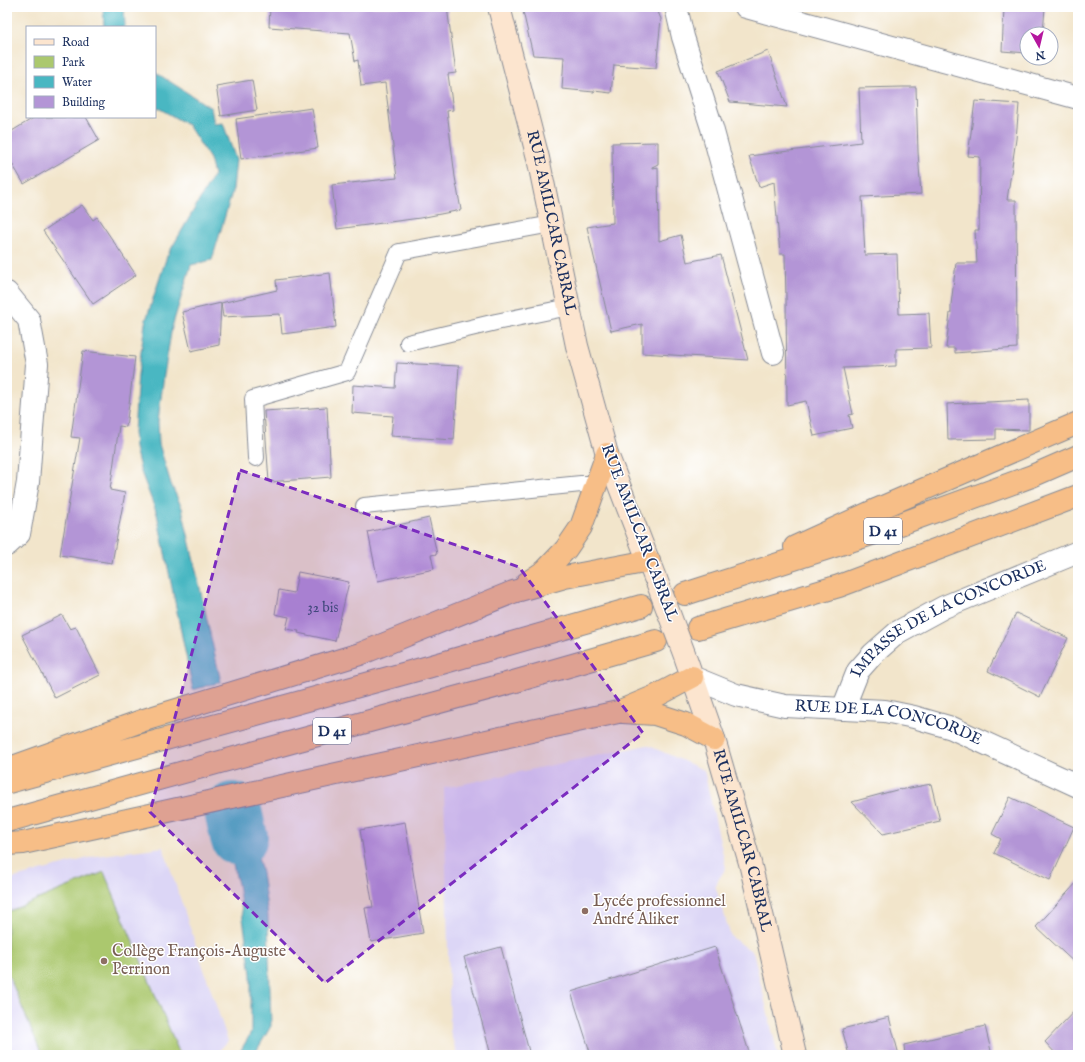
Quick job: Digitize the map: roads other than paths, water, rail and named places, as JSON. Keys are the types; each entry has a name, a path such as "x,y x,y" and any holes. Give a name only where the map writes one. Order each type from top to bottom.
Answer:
{"highway":[{"name":"D 41","path":"1078,423 878,509 692,592 884,530 1032,476 1078,456"},
{"path":"513,592 545,570 566,549 581,527 607,454"},
{"name":"D 41","path":"698,628 839,586 1078,496"},
{"path":"7,769 144,720 360,654 513,592 566,577 652,570"},
{"name":"D 41","path":"7,783 399,675 641,606"},
{"name":"D 41","path":"7,820 513,682 656,640"},
{"path":"7,844 23,843 618,712 656,696 692,677"},
{"path":"618,712 655,714 686,724 714,738"}],"street":[{"name":"RUE AMILCAR CABRAL","path":"500,7 538,158 577,346 607,454 685,656 714,738 750,863 795,1055"},
{"path":"676,7 683,37 712,128 773,353"},
{"path":"746,7 1078,98"},
{"path":"7,293 29,320 37,364 28,482 19,534 7,545"},
{"name":"IMPASSE DE LA CONCORDE","path":"843,708 858,671 873,654 898,632 944,607 1078,552"},
{"name":"RUE DE LA CONCORDE","path":"692,677 736,695 785,706 886,711 914,717 952,728 1078,786"}],"lane":[{"path":"256,458 253,399 347,372 399,252 552,224"},
{"path":"408,343 496,322 569,307"},
{"path":"364,506 581,484 596,484"}],"water":[{"path":"103,7 124,7 125,26 104,26"},
{"path":"156,73 211,108 214,124 223,123 236,160 233,189 212,260 191,265 172,327 158,421 159,444 171,484 182,508 221,682 193,690 157,514 141,472 135,448 134,432 138,374 145,323 167,256 214,175 210,159 188,125 156,107"},
{"path":"252,833 262,872 268,916 271,1026 254,1055 238,1055 251,1033 251,974 238,884 227,841"}],"waterway":[{"path":"233,811 239,837"}],"place":[{"name":"Lycée professionnel André Aliker","path":"585,911"},
{"name":"Collège François-Auguste Perrinon","path":"104,961"}]}
